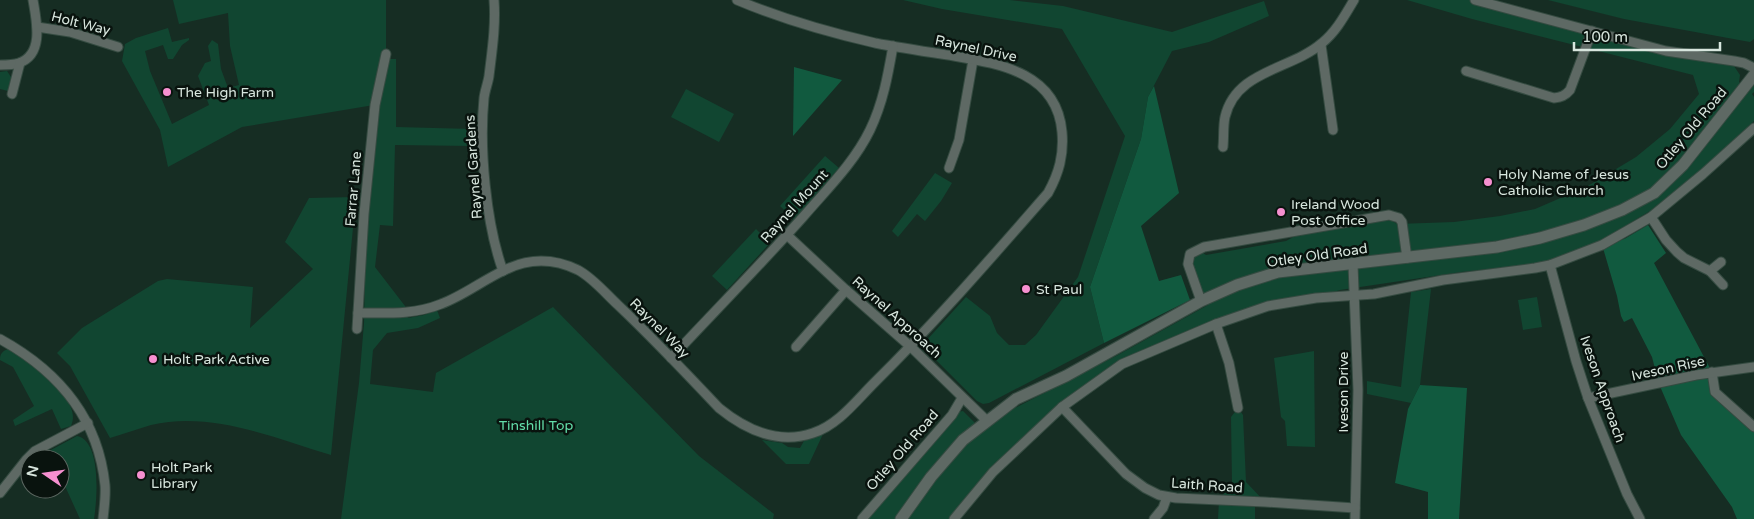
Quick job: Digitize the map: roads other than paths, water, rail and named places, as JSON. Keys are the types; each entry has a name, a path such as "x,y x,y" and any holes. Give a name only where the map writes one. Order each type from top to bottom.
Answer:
{"street":[{"path":"0,66 20,63 28,58 33,51 37,27 33,0"},
{"name":"Raynel Gardens","path":"494,0 495,19 484,96 482,131 492,231 496,252 503,271"},
{"name":"Raynel Drive","path":"737,0 796,22 893,46 999,65 1020,72 1034,80 1046,92 1054,106 1061,122 1063,145 1061,164 1048,193 910,347"},
{"path":"1223,147 1225,118 1232,99 1237,92 1252,79 1290,62 1321,45 1340,23 1354,0"},
{"path":"1475,0 1666,51 1734,61 1754,68"},
{"name":"Holt Way","path":"37,27 70,32 118,47"},
{"path":"1466,71 1554,98 1560,97 1570,90 1592,31"},
{"path":"1321,45 1333,130"},
{"name":"Raynel Mount","path":"671,358 787,235 841,174 859,149 870,130 880,105 893,46"},
{"name":"Farrar Lane","path":"356,328 364,214 375,105 386,54"},
{"path":"949,168 959,140 974,60"},
{"path":"12,94 20,63"},
{"name":"Otley Old Road","path":"902,519 931,477 963,440 986,420 1016,399 1066,376 1201,301 1237,285 1278,272 1353,265 1497,247 1540,238 1584,225 1622,210 1654,192 1683,165 1754,75"},
{"path":"954,519 993,472 1062,407 1122,364 1216,324 1268,306 1316,298 1355,296 1443,280 1550,265 1602,245 1651,217 1754,128"},
{"path":"1201,301 1188,264 1190,254 1204,247 1389,215 1399,218 1402,222 1407,258"},
{"path":"1651,217 1666,240 1677,252 1684,258 1710,271 1723,285"},
{"name":"Raynel Approach","path":"787,235 910,347 986,420"},
{"name":"Raynel Way","path":"358,313 391,314 428,309 442,304 518,264 546,260 563,264 579,270 591,279 734,421 762,434 796,437 814,433 827,427 841,416 910,347"},
{"path":"1710,271 1721,262"},
{"name":"Iveson Drive","path":"1353,265 1358,390 1355,519"},
{"name":"Iveson Approach","path":"1550,265 1588,398 1627,494 1640,519"},
{"path":"796,347 846,290"},
{"path":"1216,324 1229,363 1238,408"},
{"path":"0,339 22,352 50,373 75,400 88,423 99,451 105,484 102,519"},
{"name":"Iveson Rise","path":"1588,398 1712,372 1754,367"},
{"path":"1712,372 1715,392 1754,427"},
{"name":"Otley Old Road","path":"862,519 952,415 962,398"},
{"name":"Laith Road","path":"1062,407 1133,480 1145,488 1167,497 1355,508"},
{"path":"0,493 35,451 88,423"},
{"path":"1154,519 1163,508 1167,497"}],"place":[{"name":"The High Farm","path":"167,92"},
{"name":"Holy Name of Jesus Catholic Church","path":"1488,182"},
{"name":"Ireland Wood Post Office","path":"1281,212"},
{"name":"St Paul","path":"1026,289"},
{"name":"Holt Park Active","path":"153,359"},
{"name":"Holt Park Library","path":"141,475"}],"park label":[{"name":"Tinshill Top","path":"536,425"}]}
